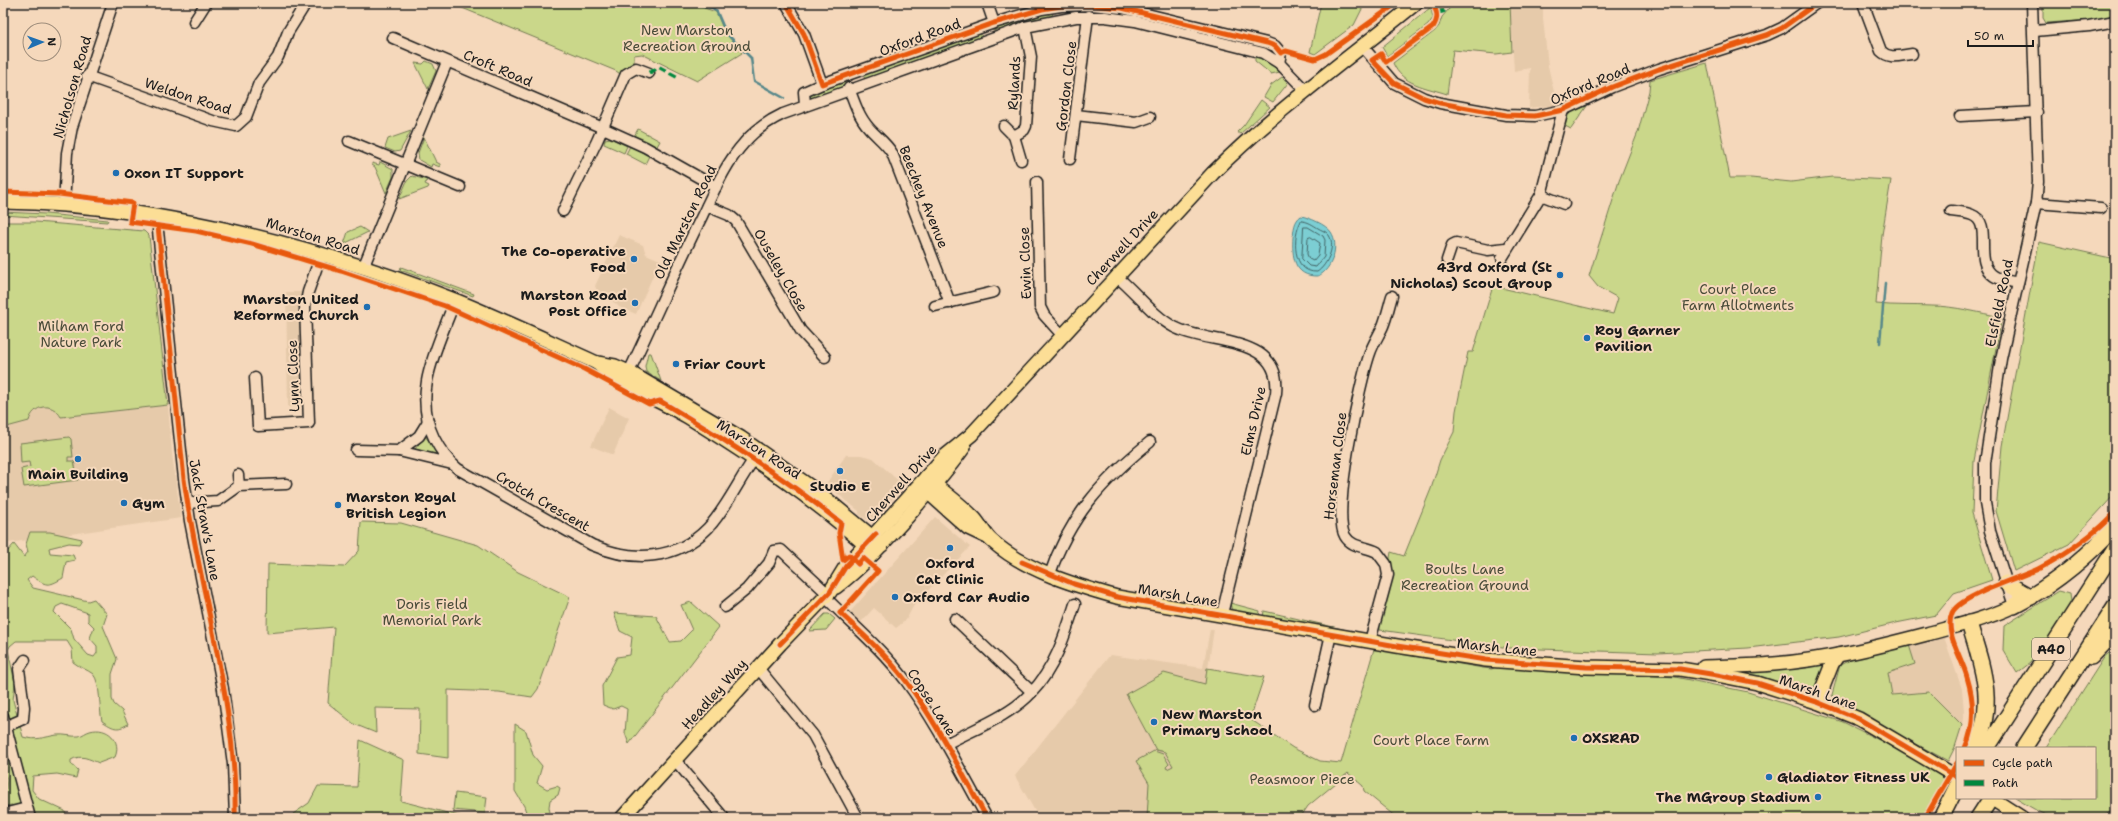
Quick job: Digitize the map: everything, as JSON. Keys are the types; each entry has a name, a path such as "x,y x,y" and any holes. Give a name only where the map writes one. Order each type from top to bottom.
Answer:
{"highway":[{"path":"2014,606 2070,570 2094,549 2115,526"},
{"name":"A40","path":"1988,747 2115,549"},
{"path":"2006,583 2031,596"},
{"name":"A40","path":"2025,747 2115,606"},
{"path":"1969,623 1987,686 1987,706 1982,734 1976,747"},
{"path":"2055,700 2097,650 2109,638 2115,636"},
{"path":"1941,818 1956,788"},
{"path":"1941,818 1956,796"},
{"path":"1978,818 1990,799"}],"main road":[{"name":"Cherwell Drive","path":"927,485 947,470 971,435 1116,276 1232,154 1305,90 1363,47 1416,3"},
{"name":"Marston Road","path":"3,202 64,204 159,216 233,230 322,255 455,300 597,363 611,376 626,377 680,413 738,443 805,489 876,544"},
{"name":"Cherwell Drive","path":"876,544 927,485 944,457 971,435"},
{"name":"Marston Road","path":"738,443 754,459 805,489"},
{"name":"Marsh Lane","path":"927,485 955,509 968,528 988,538 1022,562 1074,584 1117,597 1222,614 1370,641 1494,660 1586,667 1680,669 1757,684 1817,702 1859,719 1956,776"},
{"name":"Headley Way","path":"622,818 758,668 828,594 846,566 876,544"},
{"path":"1680,669 1775,664 1838,656 1903,641 1969,623 1998,614 2014,606"},
{"path":"1817,702 1832,664 1838,656"},
{"path":"1993,799 2022,818"}],"street":[{"name":"Nicholson Road","path":"64,204 68,153 72,127 87,76 112,3"},
{"path":"194,22 206,3"},
{"name":"Weldon Road","path":"87,76 213,121 236,126 246,117 258,83 278,57 287,34 306,3"},
{"path":"786,3 804,34 822,84"},
{"path":"987,3 994,23"},
{"name":"Oxford Road","path":"1363,47 1394,83 1440,103 1518,116 1535,116 1563,110 1612,87 1648,73 1767,35 1782,28 1817,3"},
{"path":"1863,3 1881,51 1885,55 1892,57 1912,54"},
{"name":"Elsfield Road","path":"2014,606 1990,531 1985,503 1985,463 2001,359 2036,203 2038,182 2037,112 2035,31 2032,3"},
{"path":"1061,6 1063,18"},
{"name":"Oxford Road","path":"1280,63 1282,53 1275,46 1267,43 1122,8 1061,6 1042,9 994,23 822,84 804,92 805,104 1025,27 1063,18 1088,16 1135,21 1243,47 1263,54 1280,63 1305,90"},
{"name":"Gordon Close","path":"1070,159 1088,16"},
{"path":"2035,31 2089,26 2115,21"},
{"name":"Rylands","path":"1014,136 1024,130 1026,126 1032,56 1025,27"},
{"path":"393,38 447,62"},
{"name":"Croft Road","path":"363,268 447,62 645,147 716,187"},
{"path":"563,211 603,128 626,74 636,68 649,73"},
{"name":"Beechey Avenue","path":"849,88 862,119 870,130 886,144 892,153 950,303"},
{"name":"Old Marston Road","path":"626,377 716,187 740,148 752,134 774,118 805,104"},
{"path":"1502,258 1506,248 1540,195 1563,110"},
{"path":"1960,116 2037,112"},
{"path":"1076,115 1136,122 1150,117"},
{"name":"Rylands","path":"1004,126 1014,136 1021,160"},
{"path":"349,141 406,163 460,187"},
{"name":"Ewin Close","path":"1037,182 1040,307 1044,315 1062,335"},
{"path":"1540,195 1564,204"},
{"path":"2036,203 2101,208"},
{"name":"Ouseley Close","path":"707,206 729,215 736,221 801,331 825,357"},
{"path":"1951,211 1973,215 1979,220 1983,229 1983,260 1986,268 1993,275 2018,283"},
{"name":"Jack Straw's Lane","path":"159,216 158,231 188,503 223,689 232,764 234,818"},
{"path":"1446,260 1452,245 1456,243 1488,250 1506,248"},
{"name":"Lynn Close","path":"255,378 258,426 309,423 305,306 322,255"},
{"name":"Elms Drive","path":"1116,276 1170,324 1182,330 1257,351 1268,361 1275,375 1276,393 1222,614"},
{"path":"935,306 994,292"},
{"name":"Horseman Close","path":"1370,641 1388,575 1387,569 1383,559 1377,552 1357,546 1346,538 1341,525 1341,510 1353,429 1366,367 1374,344 1384,324 1392,296"},
{"name":"Crotch Crescent","path":"455,300 427,377 425,397 427,423 442,451 452,464 592,545 607,552 640,557 670,553 693,540 707,528 754,459"},
{"path":"399,451 419,436 427,423"},
{"path":"1050,574 1084,506 1103,483 1150,442"},
{"path":"356,450 399,451 452,464"},
{"path":"238,475 239,486"},
{"path":"188,503 218,502 239,486 286,484"},
{"name":"Copse Lane","path":"725,607 747,589 769,563 774,551 779,550 828,594 894,667 917,697 946,744 987,818"},
{"path":"946,744 1000,715 1032,692 1053,662 1076,604"},
{"path":"956,619 1032,692"},
{"path":"1315,705 1331,634"},
{"path":"3,814 29,813 5,721 23,719 24,707 19,669 25,660"},
{"path":"758,668 813,735 858,818"},
{"path":"675,760 724,818"}],"shaded area":[{"path":"1510,3 1543,3 1548,66 1557,105 1529,108 1530,68 1514,71"},
{"path":"619,235 643,245 646,254 660,260 636,314 619,307 615,303 599,295 595,286"},
{"path":"286,292 305,292 305,406 288,407"},
{"path":"168,405 172,454 181,518 8,543 3,488 3,428 29,421 31,414 38,408 47,406 53,407 61,417"},
{"path":"609,407 629,418 613,455 591,446"},
{"path":"846,455 861,455 873,458 904,486 875,519 866,519 859,514 859,511 826,484"},
{"path":"935,517 970,547 914,605 906,620 896,628 874,608 861,622 850,612"},
{"name":"New Marston Primary School","path":"1210,629 1214,629 1208,668 1264,677 1250,719 1245,818 1039,818 1015,776 1110,655 1203,668"},
{"path":"1943,634 1962,689 1964,711 1962,725 1929,692 1892,696 1888,673 1915,664 1909,645"}],"green space":[{"name":"New Marston Recreation Ground","path":"450,3 700,3 704,8 716,12 724,31 742,53 697,81 642,54 634,55 634,63 623,76 616,71"},
{"path":"1321,3 1365,3 1354,25 1315,54 1310,52"},
{"path":"1436,3 1449,3 1443,10 1439,9 1437,5 1431,9 1433,18 1428,25 1387,56 1382,47"},
{"path":"1454,3 1510,3 1512,52 1496,54 1453,50 1447,94 1409,81 1402,76 1393,63 1435,31 1439,26 1442,17"},
{"path":"2043,3 2115,3 2115,15 2093,20 2046,23 2043,18"},
{"path":"1053,12 1052,16 1000,31 999,29 993,31 992,28 1037,13"},
{"path":"980,32 982,37 865,79 863,75 854,78"},
{"path":"1255,55 1270,63 1280,72 1271,74 1255,61"},
{"path":"426,61 433,64 436,71 428,89 415,63 423,64"},
{"path":"1707,63 1730,178 1751,178 1791,182 1832,177 1891,180 1882,235 1876,304 1941,306 2002,317 1974,461 1972,513 1992,580 1954,593 1936,615 1839,637 1748,648 1658,653 1510,648 1380,630 1379,622 1391,552 1404,556 1431,489 1440,460 1454,432 1456,411 1468,352 1473,352 1493,286 1613,314 1618,298 1598,287 1589,276 1619,181 1638,132 1649,91 1650,80"},
{"path":"1282,77 1288,83 1273,102 1264,97 1271,85"},
{"path":"847,79 848,85 814,98 809,97 809,94"},
{"path":"1261,100 1270,107 1240,134 1237,132 1244,125"},
{"path":"1587,106 1571,129 1565,126 1568,113"},
{"path":"638,129 660,141 655,150 633,138"},
{"path":"411,131 400,151 395,152 385,148 388,139"},
{"path":"424,137 436,162 440,164 440,167 432,164 431,167 419,160 418,153"},
{"path":"610,138 627,146 624,153 604,144 605,139"},
{"path":"630,146 649,156 645,164 626,154"},
{"path":"380,162 393,169 393,177 386,193 375,167 372,165 372,163 379,165"},
{"path":"412,176 427,180 425,184 429,186 428,188 399,199 407,181"},
{"path":"3,212 46,214 108,220 107,222 3,215"},
{"name":"Milham Ford Nature Park","path":"3,222 36,222 144,231 149,236 168,405 61,417 53,409 43,407 34,411 29,421 3,428"},
{"path":"360,227 368,232 344,244 348,232"},
{"path":"2039,242 2115,259 2115,494 2069,544 2014,571 1996,511 2002,446"},
{"path":"401,267 474,294 473,296 400,270"},
{"path":"648,353 651,353 661,381 646,372 645,366"},
{"path":"425,436 437,452 436,455 415,449"},
{"path":"69,437 71,439 73,457 68,457 68,461 74,461 78,480 24,487 21,469 30,467 29,462 21,463 20,443"},
{"name":"Doris Field Memorial Park","path":"361,522 401,523 478,545 518,572 570,597 538,689 532,697 499,692 448,690 448,758 419,754 420,709 375,708 376,733 354,724 328,703 334,627 267,633 268,564 344,567 359,551"},
{"path":"30,532 50,532 82,539 79,544 69,543 49,548 50,553 73,555 75,560 66,562 63,578 50,584 41,582 32,576 27,580 33,588 88,601 94,599 107,614 103,626 117,659 112,674 112,699 114,704 122,711 128,724 115,728 102,721 99,690 96,678 89,671 73,662 72,649 67,641 16,641 10,646 8,650 15,683 13,700 18,719 9,718 7,710 3,704 3,554 7,552 14,544 24,557 28,552 26,544","holes":["62,604 88,613 88,621 94,627 90,638 97,646 97,653 94,657 88,655 74,639 71,629 54,612 56,607"]},
{"path":"2059,591 2070,594 2072,609 2030,663 2017,673 2003,650 2004,626"},
{"path":"691,602 719,627 629,744 625,733 627,709 621,706 613,709 603,705 602,686 617,657 630,655 632,637 620,631 614,613 656,616 670,642 681,641 692,630 681,605"},
{"path":"1230,603 1260,611 1259,616 1232,611"},
{"path":"1264,611 1351,631 1263,617"},
{"path":"825,614 829,614 835,619 826,630 809,631"},
{"path":"1909,645 1915,664 1888,673 1892,695 1929,692 1962,725 1955,747 1948,761 1836,701 1832,695 1840,665 1850,660"},
{"name":"Court Place Farm","path":"1374,649 1492,669 1497,666 1675,677 1748,692 1843,722 1891,746 1945,778 1921,818 1397,818 1364,791 1363,786 1348,773 1308,806 1300,818 1147,818 1149,783 1136,761 1154,751 1163,754 1169,764 1166,767 1167,769 1173,766 1165,752 1156,750 1126,694 1164,673 1205,684 1207,668 1264,677 1250,719 1293,748 1320,761 1341,763"},
{"path":"2115,649 2115,810 2098,818 2055,818 2041,813 2017,799 2096,799 2096,747 2047,747 2105,656"},
{"path":"1827,662 1814,694 1809,695 1720,671"},
{"path":"515,724 526,731 533,755 542,766 537,783 547,789 557,786 560,788 558,795 550,800 549,807 551,818 528,818 524,806 515,791"},
{"path":"20,726 23,737 32,739 60,735 79,736 89,731 97,730 108,733 115,740 117,751 115,757 99,763 82,757 71,760 71,764 78,770 76,778 57,774 33,776 32,790 39,799 65,811 66,818 3,818 22,814 12,805 3,806 3,793 6,789 7,779 3,770 6,748 3,748 3,735"},
{"path":"360,740 404,760 401,801 467,818 296,818 293,814 309,803 318,786 357,787"},
{"path":"455,793 487,797 485,813 453,810"}],"water":[{"path":"1301,216 1322,224 1329,229 1334,237 1335,250 1331,263 1323,273 1318,276 1303,273 1296,264 1294,258 1294,228 1297,220"}],"waterway":[{"path":"702,3 703,6 713,8 717,12 726,33 751,58 754,81 784,98"},
{"path":"1880,343 1885,283"}],"marked path":[{"path":"1437,13 1444,11 1451,3"},
{"path":"649,73 659,67 679,78"}],"cycle path":[{"path":"786,3 804,34 822,84 994,23 1042,9 1061,6 1091,5 1122,8 1267,43 1275,46 1281,53 1286,51 1315,59 1326,54 1397,3"},
{"path":"1431,3 1437,15 1433,27 1386,62 1381,54 1372,60 1394,83 1424,98 1440,103 1506,115 1535,116 1563,110 1612,87 1659,69 1767,35 1782,28 1817,3"},
{"path":"3,192 59,194 133,203 130,222 196,231 252,244 341,271 445,306 584,369 649,404 660,401 707,429 798,490 841,523 839,533 843,560 849,555 858,564 863,558 878,571 840,613 883,654 906,681 928,714 987,818"},
{"path":"158,226 184,479 224,691 234,776 235,818"},
{"path":"1965,747 1971,731 1972,704 1965,669 1950,629 1952,613 1966,600 1977,594 2038,569 2057,558 2100,527 2115,511"},
{"path":"780,644 830,592 846,566 876,534"},
{"path":"1022,562 1074,584 1117,597 1397,646 1486,660 1586,667 1680,669 1757,683 1817,702 1859,719 1956,776"},
{"path":"1925,818 1956,765"}],"place":[{"name":"Oxon IT Support","path":"116,173"},
{"name":"The Co-operative Food","path":"634,259"},
{"name":"43rd Oxford (St Nicholas) Scout Group","path":"1560,275"},
{"name":"Marston Road Post Office","path":"635,303"},
{"name":"Marston United Reformed Church","path":"367,307"},
{"name":"Roy Garner Pavilion","path":"1587,338"},
{"name":"Friar Court","path":"676,364"},
{"name":"Main Building","path":"78,459"},
{"name":"Studio E","path":"840,471"},
{"name":"Gym","path":"124,503"},
{"name":"Marston Royal British Legion","path":"338,505"},
{"name":"Oxford Cat Clinic","path":"950,548"},
{"name":"Oxford Car Audio","path":"895,597"},
{"name":"New Marston Primary School","path":"1154,722"},
{"name":"OXSRAD","path":"1574,738"},
{"name":"Gladiator Fitness UK","path":"1769,777"},
{"name":"The MGroup Stadium","path":"1818,797"}],"park label":[{"name":"Court Place Farm Allotments","path":"1738,298"},
{"name":"Boults Lane Recreation Ground","path":"1465,578"},
{"name":"Peasmoor Piece","path":"1302,779"}]}
